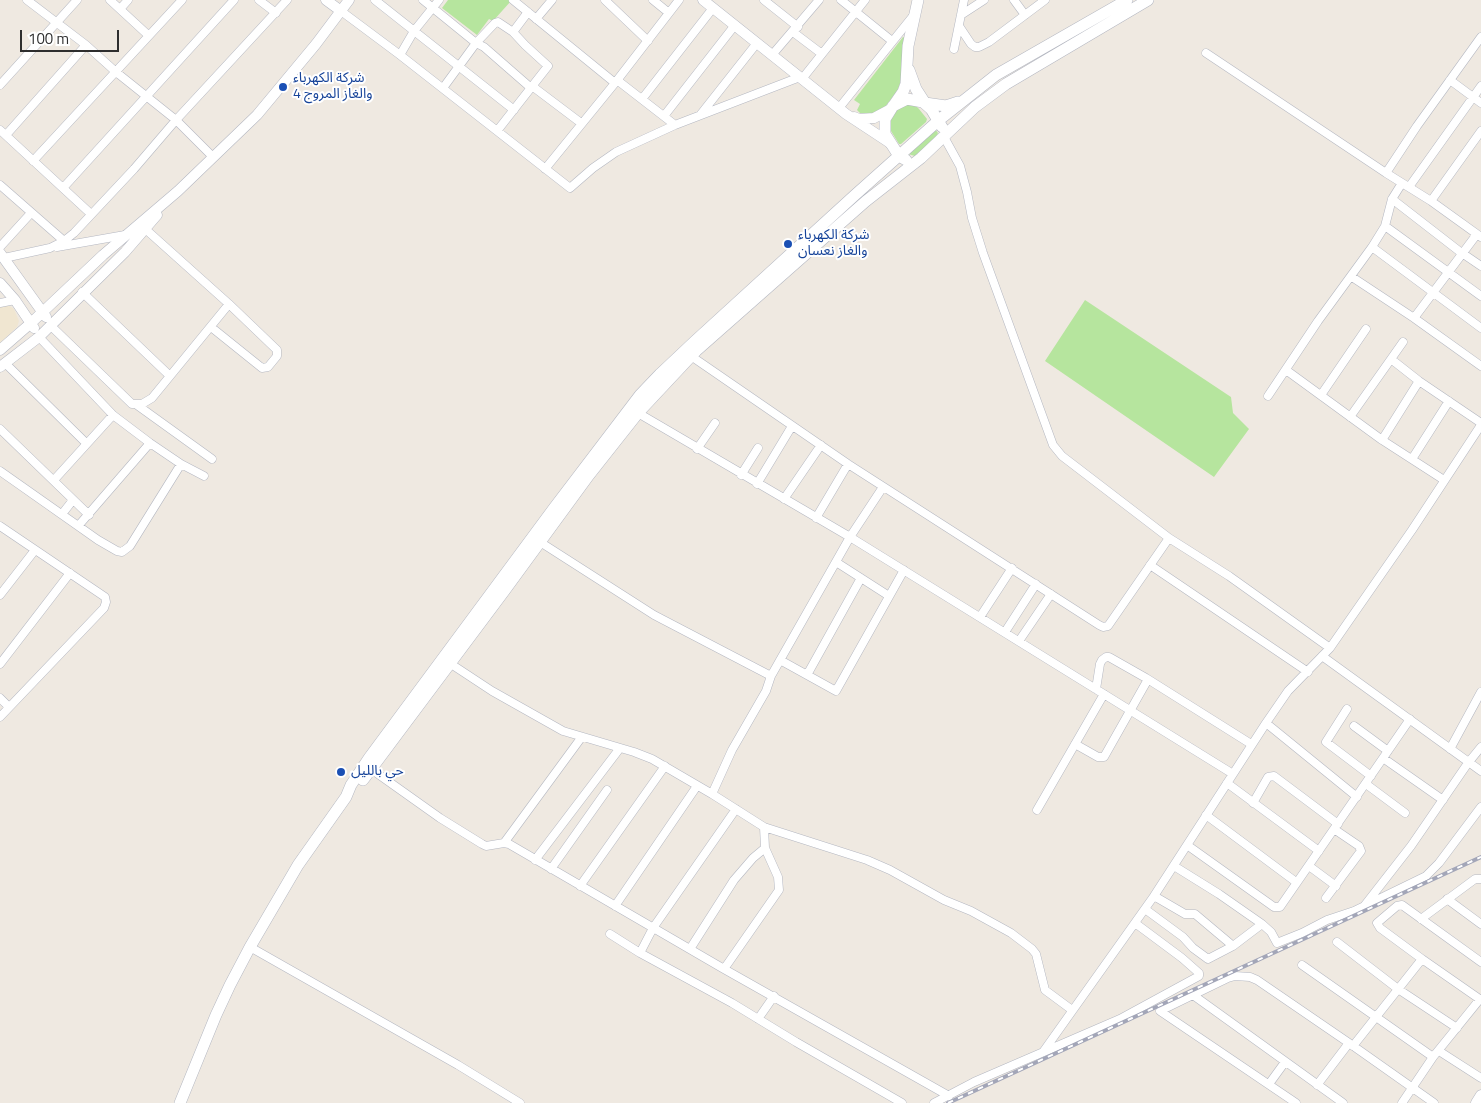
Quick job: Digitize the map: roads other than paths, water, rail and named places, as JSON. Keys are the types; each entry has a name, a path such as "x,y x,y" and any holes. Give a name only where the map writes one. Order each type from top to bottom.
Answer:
{"main road":[{"path":"918,0 908,46 908,76 903,92 885,119 884,129 890,143 900,156 910,161 921,158"},
{"path":"180,1103 216,1015 250,947 302,859 346,797 369,758 640,395 700,336 939,120 996,75 1127,0"},
{"path":"346,797 371,769 451,664 589,475 638,413 691,356 859,207 921,158 975,107 1006,84 1148,0"},
{"path":"908,65 916,89 925,104"},
{"path":"891,108 907,99 918,100 925,104 939,120 943,132 941,140"},
{"path":"925,104 946,106 965,100"}],"street":[{"path":"27,0 58,22 176,120 213,157"},
{"path":"0,85 77,0"},
{"path":"110,0 148,35"},
{"path":"120,9 128,0"},
{"path":"33,161 182,0"},
{"path":"63,188 234,0"},
{"path":"259,0 276,13"},
{"path":"50,248 74,233 287,0"},
{"path":"326,0 443,88 570,188 593,168 616,152 700,116 801,78 865,0"},
{"path":"86,443 3,365 39,337 82,292 125,252 142,226 257,115 304,59 349,0"},
{"path":"376,0 514,110"},
{"path":"423,0 476,43 484,47 531,87 581,123"},
{"path":"400,55 414,31 439,0"},
{"path":"536,20 552,0"},
{"path":"605,0 648,40"},
{"path":"653,0 668,13"},
{"path":"545,169 679,0"},
{"path":"704,0 842,111 890,143"},
{"path":"764,0 822,54"},
{"path":"772,55 819,0"},
{"path":"841,0 892,41"},
{"path":"954,49 964,0"},
{"path":"961,14 984,0"},
{"path":"1014,0 1025,15"},
{"path":"959,26 971,44 979,47 1045,0"},
{"path":"517,1 536,20 676,126"},
{"path":"642,99 713,8"},
{"path":"513,32 528,12"},
{"path":"842,111 892,41 914,15"},
{"path":"443,88 476,43 495,23 498,22 513,32 525,46 548,66 497,131"},
{"path":"664,116 735,25"},
{"path":"1386,173 1481,38"},
{"path":"700,116 757,43"},
{"path":"86,45 3,133 90,214"},
{"path":"1206,53 1386,173 1431,200 1479,236 1462,253 1414,318"},
{"path":"1450,80 1481,103"},
{"path":"1268,396 1372,247 1385,226 1392,199 1406,185 1481,86"},
{"path":"842,111 859,119 867,119 878,116 891,108"},
{"path":"1431,200 1481,131"},
{"path":"941,140 960,166 972,218 983,253 1053,445 1062,456 1169,538 1229,576 1330,648"},
{"path":"0,185 64,241"},
{"path":"1392,199 1481,266"},
{"path":"0,247 31,213"},
{"path":"0,350 125,235 142,226"},
{"path":"142,226 277,350 277,356 268,368 262,368 211,327"},
{"path":"1385,226 1481,296"},
{"path":"125,235 77,245 2,256 43,312 50,325 132,404 137,405 212,459"},
{"path":"1372,247 1481,328"},
{"path":"1352,277 1481,366"},
{"path":"0,282 15,300 39,337 113,414 150,443 181,464 204,476"},
{"path":"82,292 170,376"},
{"path":"0,303 15,300"},
{"path":"137,405 152,398 229,304"},
{"path":"1321,395 1366,329"},
{"path":"1350,417 1403,342"},
{"path":"691,356 848,464 1103,627 1108,626 1169,538"},
{"path":"1042,1052 1154,896 1288,691 1330,648 1412,530 1481,424 1391,359"},
{"path":"1286,370 1382,440 1444,480"},
{"path":"1382,440 1419,381"},
{"path":"1412,460 1449,401"},
{"path":"638,413 850,537 1233,774"},
{"path":"54,480 113,414"},
{"path":"697,449 715,423"},
{"path":"757,484 792,426"},
{"path":"0,429 89,515"},
{"path":"79,525 150,443"},
{"path":"784,499 821,445"},
{"path":"741,474 758,448"},
{"path":"0,471 98,540 117,551 125,550 150,515 181,464"},
{"path":"816,518 848,464"},
{"path":"712,794 732,750 766,691 771,676 850,537 883,487"},
{"path":"62,514 73,500"},
{"path":"0,527 105,597 106,605 0,717"},
{"path":"540,542 654,614 771,676"},
{"path":"0,595 36,550"},
{"path":"836,562 889,596"},
{"path":"1150,565 1308,672"},
{"path":"980,617 1012,568"},
{"path":"780,660 836,691 904,570"},
{"path":"0,664 70,573"},
{"path":"807,675 862,578"},
{"path":"1005,632 1036,584"},
{"path":"1019,641 1051,594"},
{"path":"1322,656 1481,771"},
{"path":"1037,810 1075,744 1100,692 1100,664 1106,657 1146,678 1252,744"},
{"path":"451,664 492,691 555,726 581,738 620,748 665,766 764,827 868,860 944,900 972,911 1011,933 1032,949 1036,954 1045,990 1072,1010"},
{"path":"1075,744 1098,757 1104,757 1147,681 1146,678"},
{"path":"1450,749 1481,692"},
{"path":"0,698 9,707"},
{"path":"1347,709 1326,742 1372,776"},
{"path":"1187,845 1275,908 1280,907 1410,719"},
{"path":"1266,723 1356,797"},
{"path":"1354,726 1388,750"},
{"path":"504,843 581,738"},
{"path":"535,860 620,748"},
{"path":"1364,907 1412,846 1468,763 1481,748"},
{"path":"1383,758 1443,800"},
{"path":"580,886 665,766"},
{"path":"371,769 440,818 482,844 486,846 509,844 948,1096"},
{"path":"1252,803 1268,777 1274,776 1362,849 1326,898"},
{"path":"1227,783 1319,851"},
{"path":"1366,784 1405,813"},
{"path":"615,906 696,786"},
{"path":"551,869 607,790"},
{"path":"1174,866 1262,924 1271,932 1277,943 1327,920 1364,907 1430,872 1481,807"},
{"path":"640,952 654,928 736,809"},
{"path":"1206,815 1296,882"},
{"path":"724,969 779,890 778,877 765,848 764,827"},
{"path":"690,949 734,880 753,858 765,848"},
{"path":"1309,866 1336,886"},
{"path":"1421,918 1475,879 1481,879"},
{"path":"1154,896 1185,914 1195,914 1232,946"},
{"path":"1447,899 1480,921"},
{"path":"1402,1103 1436,1054 1480,999 1422,959 1376,923 1400,905 1481,962"},
{"path":"1145,909 1183,937 1205,958 1212,958 1262,924"},
{"path":"934,1103 974,1082 1120,1019 1199,976 1199,973 1182,958 1135,923"},
{"path":"610,934 902,1103"},
{"path":"1338,942 1398,989 1457,1028"},
{"path":"250,947 450,1060 520,1103"},
{"path":"1317,1085 1422,959"},
{"path":"1302,965 1376,1016 1436,1054 1481,1078"},
{"path":"1296,1103 1160,1012 1161,1009 1228,978 1235,976 1257,980 1434,1103"},
{"path":"1193,995 1343,1103"},
{"path":"758,1019 774,996"},
{"path":"1269,1084 1285,1062"},
{"path":"1476,1103 1481,1096"}],"railway":[{"path":"948,1103 1481,857"}],"place":[{"name":"شركة الكهرباء والغاز المروج 4","path":"283,87"},
{"name":"شركة الكهرباء والغاز نعسان","path":"788,244"},
{"name":"حي بالليل","path":"341,772"}]}
